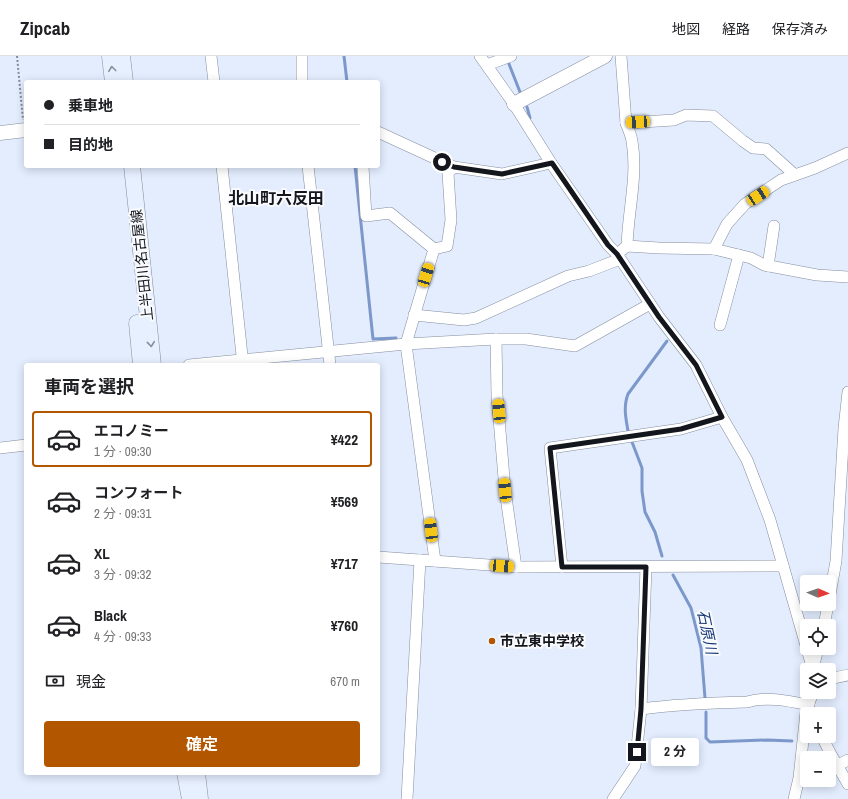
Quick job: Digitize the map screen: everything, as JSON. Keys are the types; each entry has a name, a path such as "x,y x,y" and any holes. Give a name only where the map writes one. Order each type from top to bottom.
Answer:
{"main road":[{"path":"110,56 113,80"},
{"path":"122,56 125,80"},
{"name":"上半田川名古屋線","path":"122,168 141,363"},
{"name":"上半田川名古屋線","path":"132,168 153,363"},
{"path":"185,775 190,799"},
{"path":"197,775 200,799"}],"street":[{"path":"211,56 214,80"},
{"path":"302,56 302,80"},
{"path":"508,56 483,61 514,104 608,245 619,256 659,317 696,365 722,417 747,460 770,520 811,663"},
{"path":"514,104 605,56"},
{"path":"414,315 464,320 476,318 568,276 589,271 619,256 627,246 627,229 634,167 632,139 626,123 621,56"},
{"path":"626,123 674,120 686,115 713,116 753,148 766,149 795,175"},
{"path":"0,133 24,131"},
{"path":"380,133 454,167 502,174 552,163"},
{"path":"714,249 726,224 745,204 781,180 815,168 848,153"},
{"path":"434,249 447,246 451,220 448,173 454,167"},
{"path":"222,168 242,362"},
{"path":"308,168 330,363"},
{"path":"362,168 366,216 390,213 434,249"},
{"path":"768,266 774,226"},
{"path":"627,246 666,249 714,249 739,255 768,266 817,275 848,277"},
{"path":"434,249 406,344 435,561"},
{"path":"720,325 739,255"},
{"path":"224,363 406,344 496,339 526,339 575,346 650,304"},
{"path":"496,339 497,395 505,482 516,567"},
{"path":"833,575 836,561 844,428 848,392"},
{"path":"562,567 550,448 681,429 722,417"},
{"path":"0,448 24,445"},
{"path":"380,557 516,567 783,566"},
{"path":"407,799 420,560"},
{"path":"613,799 636,766 641,709 646,567"},
{"path":"836,677 848,675"},
{"path":"641,709 682,704 787,700 804,707"},
{"path":"794,799 799,778 803,743"},
{"path":"825,743 829,753 838,765 848,784"},
{"path":"838,765 848,760"}],"path":[{"path":"17,56 24,122"}],"waterway":[{"path":"344,56 347,80"},
{"name":"石原川","path":"509,64 520,92"},
{"name":"石原川","path":"527,107 530,118"},
{"path":"355,168 373,339 396,338"},
{"name":"石原川","path":"628,431 625,408 628,394 667,341"},
{"name":"石原川","path":"632,442 642,468 642,491 645,512 655,532 662,556"},
{"name":"石原川","path":"673,575 691,608 701,648 705,698"},
{"name":"石原川","path":"706,712 706,738 710,742 767,740 792,741"}],"place":[{"name":"市立東中学校","path":"492,641"}],"district":[{"name":"北山町六反田","path":"276,198"}],"route":[{"path":"442,162 454,167 502,174 552,163 608,245 617,254 659,317 696,365 722,417 681,429 550,448 562,567 646,567 641,709 637,752"}]}
